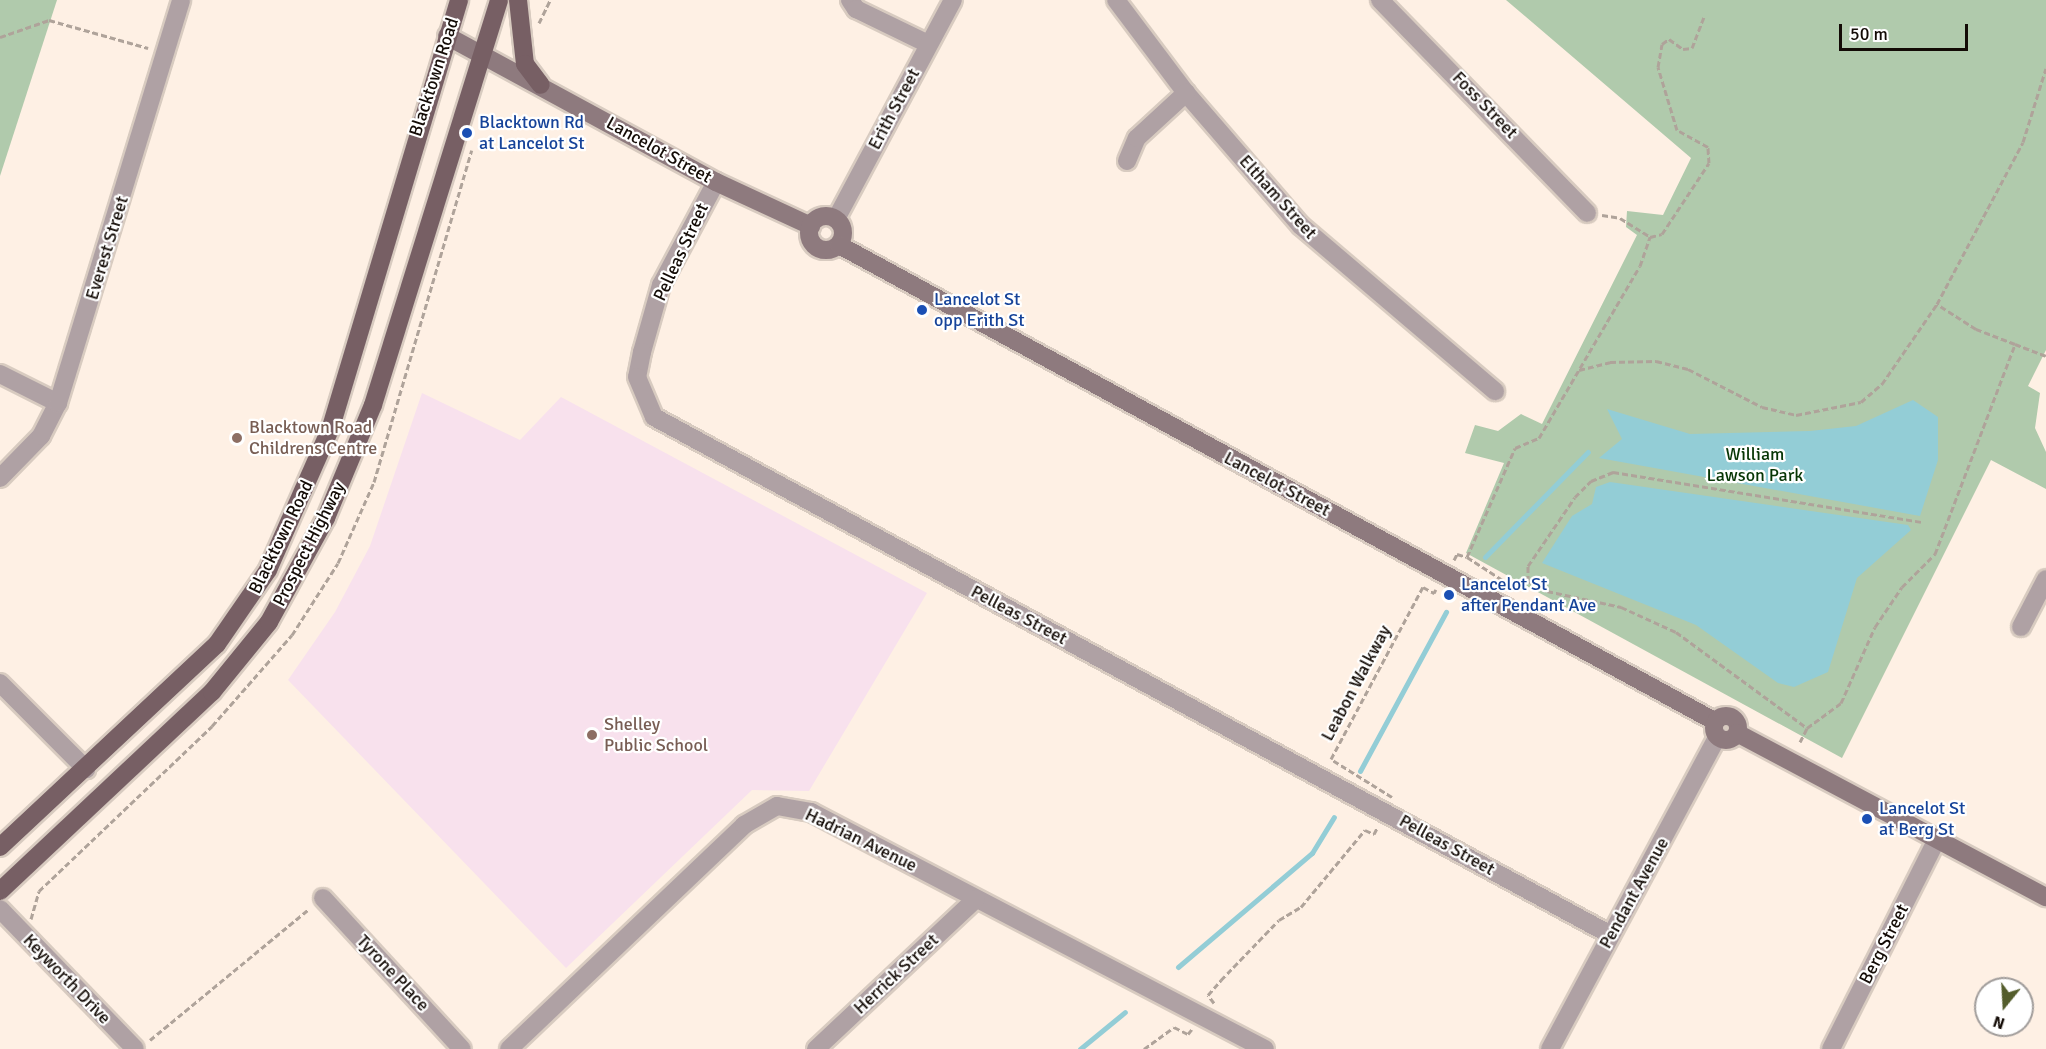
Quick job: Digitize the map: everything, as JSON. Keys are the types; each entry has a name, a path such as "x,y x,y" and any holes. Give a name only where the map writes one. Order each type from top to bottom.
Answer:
{"main road":[{"name":"Blacktown Road","path":"0,847 217,644 268,570 331,427 459,0"},
{"name":"Prospect Highway","path":"0,891 212,692 269,622 326,518 373,405 499,0"},
{"path":"518,0 525,64 541,85"}],"street":[{"name":"Everest Street","path":"0,478 41,436 58,403 181,0"},
{"path":"850,0 856,9 928,44"},
{"name":"Erith Street","path":"836,219 953,0"},
{"name":"Foss Street","path":"1380,0 1587,213"},
{"name":"Eltham Street","path":"1122,2 1186,93 1301,226 1495,391"},
{"name":"Lancelot Street","path":"447,36 716,182 811,226"},
{"path":"1127,161 1137,138 1186,93"},
{"name":"Pelleas Street","path":"716,182 661,285 642,352 637,377 654,417 1611,935"},
{"path":"824,216 836,219 843,228 839,245 827,250 815,246 811,226 824,216"},
{"name":"Lancelot Street","path":"839,245 1717,729 1730,717 1737,733 1937,839"},
{"path":"0,374 58,403"},
{"path":"2021,627 2046,579"},
{"path":"0,683 86,769"},
{"name":"Pendant Avenue","path":"1550,1049 1717,729"},
{"name":"Hadrian Avenue","path":"509,1049 744,825 777,806 811,812 1264,1049"},
{"path":"1937,839 2046,897"},
{"name":"Berg Street","path":"1837,1047 1937,839"},
{"name":"Tyrone Place","path":"323,898 462,1049"},
{"name":"Herrick Street","path":"816,1049 976,899"},
{"name":"Keyworth Drive","path":"0,909 142,1045"}],"path":[{"path":"530,27 543,20 550,0"},
{"path":"1467,557 1515,448 1539,438 1640,266 1650,237 1672,227 1709,163 1708,147 1677,130 1658,67 1662,44 1669,39 1683,50 1692,48 1704,17"},
{"path":"0,37 49,20 165,52"},
{"path":"1579,370 1610,362 1656,361 1688,369 1762,407 1796,415 1861,402 1882,384 1937,304 2023,142 2046,68"},
{"path":"1587,213 1620,218 1650,237"},
{"path":"1937,304 1976,329 2046,356"},
{"path":"1800,742 1807,728 1840,703 1875,627 1902,587 1935,555 2015,344"},
{"path":"1528,581 1528,566 1575,497 1592,481 1613,472 1921,522"},
{"path":"1457,554 1467,557 1515,588 1528,581"},
{"path":"1528,581 1547,591 1621,607 1676,632 1807,728"},
{"name":"Leabon Walkway","path":"1394,795 1331,759 1423,587 1434,593"},
{"path":"1216,1000 1208,994 1278,920 1301,907 1365,830 1374,834"},
{"path":"142,1045 323,898"},
{"path":"1144,1049 1174,1027 1188,1034"}],"shaded area":[{"name":"Shelley Public School","path":"422,393 520,440 561,397 927,593 809,791 752,790 566,968 288,680 335,612 370,546"}],"green space":[{"path":"0,0 57,0 0,176"},
{"name":"William Lawson Park","path":"1506,0 2046,0 2046,350 2028,386 2040,393 2035,428 2046,452 2046,489 1991,460 1842,758 1466,553 1504,463 1465,453 1475,425 1498,431 1521,414 1542,424 1637,235 1626,227 1627,211 1663,215 1691,158"}],"water":[{"path":"1913,400 1938,417 1938,460 1920,516 1599,458 1622,439 1607,409 1690,434 1810,431 1856,426"},
{"path":"1610,482 1908,525 1911,530 1857,578 1828,672 1794,687 1778,683 1696,625 1542,563 1572,516 1592,504 1596,487"}],"waterway":[{"path":"1485,557 1588,452"},
{"path":"1360,771 1446,612"},
{"path":"1178,967 1312,853 1334,817"},
{"path":"1080,1049 1125,1012"}],"place":[{"name":"Blacktown Rd at Lancelot St","path":"467,133"},
{"name":"Lancelot St opp Erith St","path":"922,310"},
{"name":"Blacktown Road Childrens Centre","path":"237,438"},
{"name":"Lancelot St after Pendant Ave","path":"1449,595"},
{"name":"Shelley Public School","path":"592,735"},
{"name":"Lancelot St at Berg St","path":"1867,819"}]}
